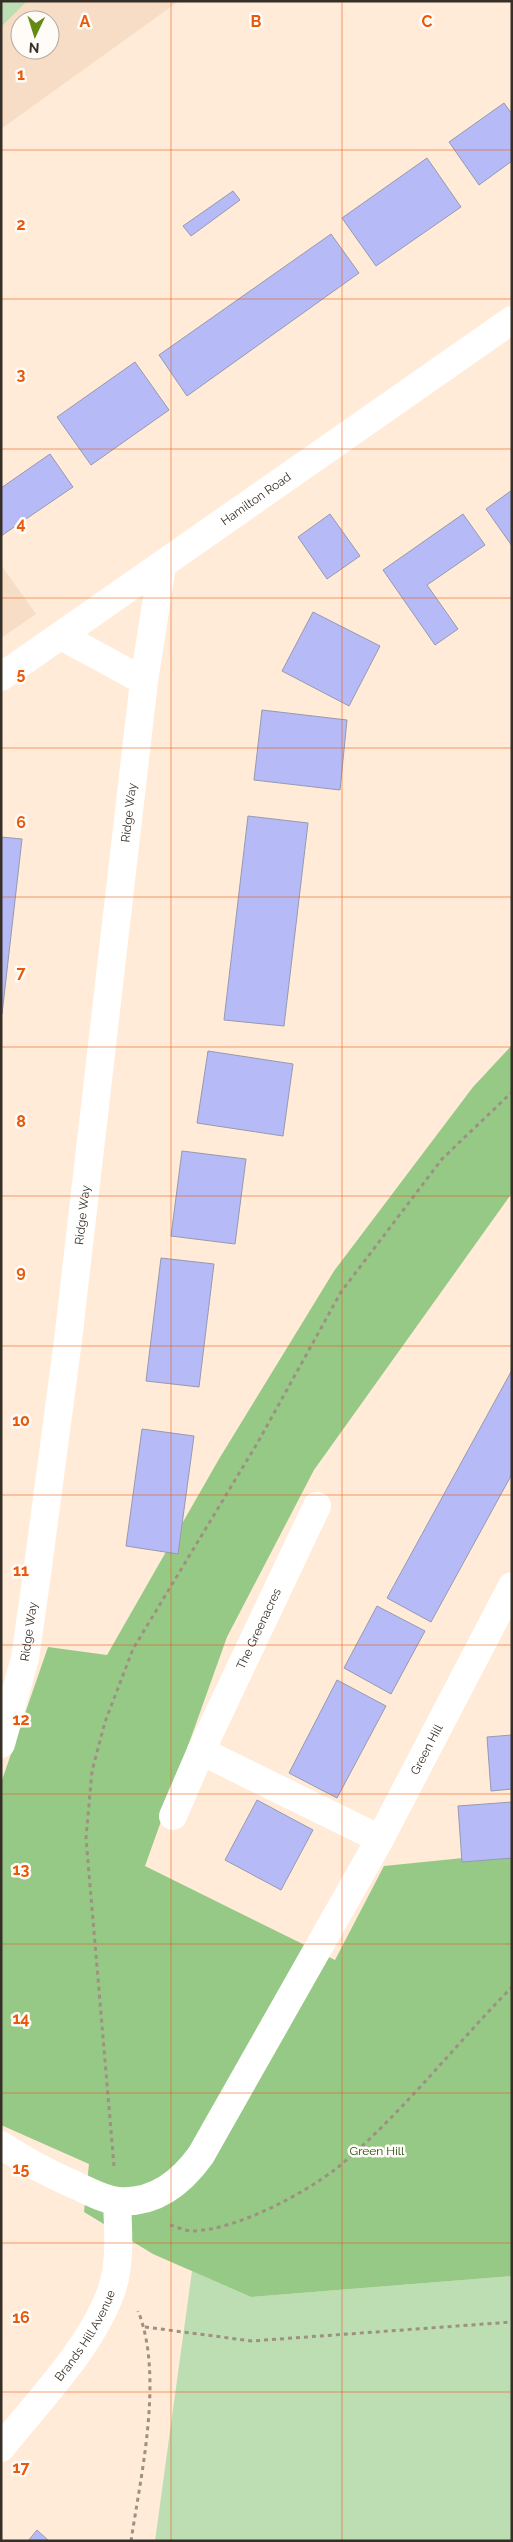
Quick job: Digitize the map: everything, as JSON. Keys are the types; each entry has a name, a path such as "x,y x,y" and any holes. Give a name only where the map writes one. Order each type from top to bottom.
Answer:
{"street":[{"name":"Hamilton Road","path":"1,677 512,320"},
{"name":"Ridge Way","path":"1,1744 25,1658 39,1564 68,1340 144,681 162,566"},
{"path":"61,636 144,681"},
{"name":"The Greenacres","path":"173,1816 201,1751 317,1506"},
{"name":"Green Hill","path":"1,2145 60,2179 117,2202 140,2200 154,2196 187,2175 201,2155 380,1839 512,1586"},
{"path":"201,1751 380,1839"},
{"name":"Brands Hill Avenue","path":"1,2448 88,2339 112,2288 118,2244 117,2202"}],"path":[{"path":"117,2202 86,1838 92,1771 105,1722 133,1649 258,1442 341,1292 442,1159 512,1092"},
{"path":"190,2231 225,2227 283,2202 336,2168 391,2116 512,1987"},
{"path":"112,2288 137,2308 145,2327 150,2355 151,2382 141,2473 130,2541"},
{"path":"145,2327 252,2341 512,2322"}],"shaded area":[{"path":"1,1 179,1 1,129"},
{"path":"1,565 36,614 1,638"}],"green space":[{"path":"1,1 27,1 18,10 10,10 10,18 1,27"},
{"path":"512,1045 512,1193 314,1470 227,1637 145,1866 335,1960 384,1866 512,1853 512,2276 251,2297 153,2254 84,2212 89,2164 1,2125 1,1783 48,1647 107,1655 219,1459 334,1271 473,1087"},
{"path":"192,2271 251,2297 512,2276 512,2541 155,2541"}],"building":[{"path":"504,103 512,114 512,161 479,185 449,142"},
{"path":"427,158 461,207 376,266 342,218"},
{"path":"233,191 240,200 191,236 183,226"},
{"path":"331,234 359,273 187,396 159,355"},
{"path":"135,362 169,410 91,465 57,417"},
{"path":"50,454 73,487 1,536 1,488"},
{"path":"512,490 512,546 486,509"},
{"path":"330,514 360,556 327,579 298,537"},
{"path":"463,514 485,545 427,585 458,629 435,645 383,570"},
{"path":"313,612 380,646 349,706 282,671"},
{"path":"262,710 347,720 340,790 254,780"},
{"path":"248,816 308,823 284,1026 224,1020"},
{"path":"1,837 22,839 2,1014 1,1014"},
{"path":"208,1051 293,1064 283,1136 197,1123"},
{"path":"182,1151 246,1159 235,1244 171,1236"},
{"path":"161,1258 214,1264 199,1387 146,1381"},
{"path":"512,1370 512,1474 431,1622 387,1598"},
{"path":"142,1429 194,1436 178,1554 126,1546"},
{"path":"377,1606 425,1631 391,1694 344,1668"},
{"path":"337,1680 386,1706 337,1798 289,1773"},
{"path":"512,1735 512,1789 491,1791 487,1737"},
{"path":"257,1800 313,1830 281,1890 225,1860"},
{"path":"512,1802 512,1858 462,1862 458,1806"},
{"path":"37,2530 49,2541 28,2541"}]}
